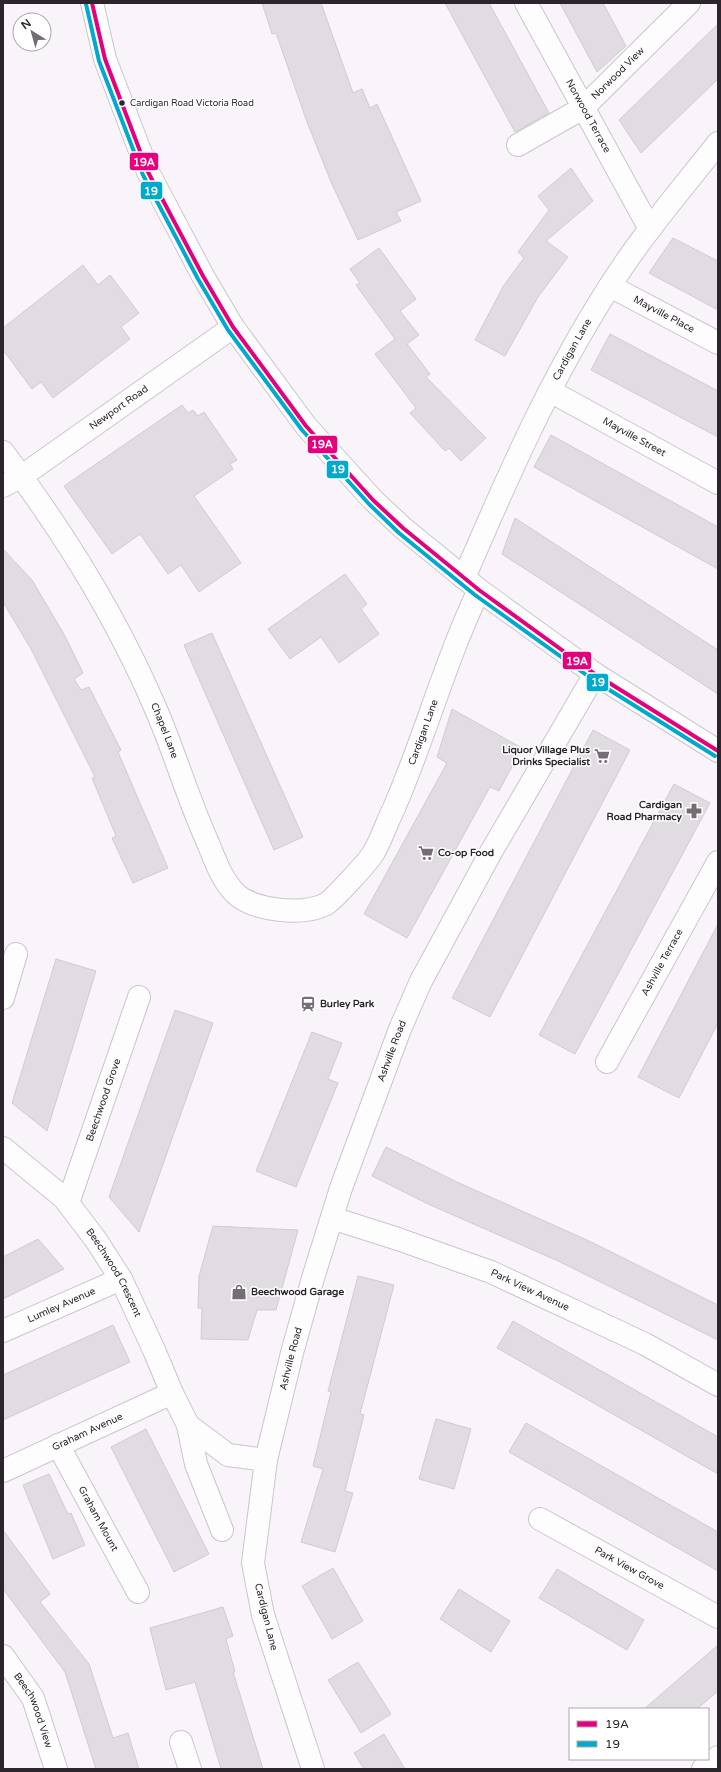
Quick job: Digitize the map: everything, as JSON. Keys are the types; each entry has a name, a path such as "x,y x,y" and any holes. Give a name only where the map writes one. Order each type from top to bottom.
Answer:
{"street":[{"path":"92,3 105,59 148,172 203,276 233,327 306,426 373,500 403,528 471,584 595,674 718,751"},
{"name":"Norwood Terrace","path":"526,3 650,229"},
{"name":"Norwood View","path":"518,145 583,108 689,3"},
{"name":"Cardigan Lane","path":"360,869 374,852 404,786 461,626 471,584 507,480 550,391 610,286 650,229 718,143"},
{"name":"Mayville Place","path":"610,286 718,343"},
{"name":"Newport Road","path":"12,481 233,327"},
{"name":"Mayville Street","path":"550,391 718,483"},
{"name":"Chapel Lane","path":"3,452 12,481 79,563 119,629 158,715 199,823 224,880 237,895 263,907 278,910 310,909 327,904 360,869"},
{"name":"Ashville Road","path":"266,1460 294,1345 313,1278 341,1188 400,1029 421,981 491,852 595,674"},
{"name":"Ashville Terrace","path":"607,1062 718,862"},
{"path":"3,998 16,954"},
{"name":"Beechwood Grove","path":"68,1203 139,997"},
{"name":"Beechwood Crescent","path":"3,1148 18,1159 68,1203 96,1240 121,1279 188,1425 196,1464 222,1530"},
{"name":"Park View Avenue","path":"332,1218 398,1239 491,1272 645,1344 718,1385"},
{"name":"Lumley Avenue","path":"3,1332 121,1279"},
{"name":"Graham Avenue","path":"3,1471 172,1393"},
{"name":"Beechwood Crescent","path":"188,1425 228,1455 266,1460"},
{"name":"Graham Mount","path":"58,1445 138,1592"},
{"name":"Cardigan Lane","path":"266,1460 254,1563 263,1615 313,1769"},
{"name":"Park View Grove","path":"540,1519 718,1617"},
{"name":"Beechwood View","path":"3,1656 33,1698 56,1769"},
{"path":"181,1742 190,1769"},
{"path":"703,1769 718,1757"}],"building":[{"path":"262,3 321,3 353,93 362,89 370,108 377,104 421,201 396,212 401,221 358,240 331,182 307,122 276,33 272,34"},
{"path":"445,3 489,3 549,113 515,132"},
{"path":"560,3 603,3 626,46 597,72"},
{"path":"718,24 718,79 641,153 619,120"},
{"path":"571,168 593,201 546,241 568,257 538,297 505,356 475,340 504,285 524,258 518,252 549,210 538,196"},
{"path":"673,238 718,261 718,310 649,273"},
{"path":"379,248 416,299 400,311 419,335 407,344 430,374 426,377 486,438 461,461 449,448 445,451 410,413 416,408 375,354 395,339 356,285 360,283 350,269"},
{"path":"83,265 98,285 110,275 139,313 121,327 130,339 53,398 41,382 32,389 3,350 3,328"},
{"path":"610,334 718,391 718,437 591,370"},
{"path":"182,405 188,413 193,410 198,416 204,412 237,460 230,464 233,469 194,496 241,563 199,592 181,565 168,574 140,534 112,554 64,486"},
{"path":"551,435 718,527 718,569 534,467"},
{"path":"515,518 718,650 718,694 502,554"},
{"path":"3,549 32,580 65,636 83,673 74,679 81,690 89,687 121,750 118,752 168,868 133,883 112,838 116,836 92,778 95,777 31,649 3,602"},
{"path":"345,574 367,604 361,609 379,634 339,663 321,637 290,659 268,629"},
{"path":"212,633 303,837 274,850 184,645"},
{"name":"Co-op Food","path":"452,709 522,748 499,791 490,787 407,938 364,914 447,763 437,757"},
{"path":"593,730 630,750 490,1017 452,998"},
{"path":"674,784 710,803 575,1054 539,1035"},
{"path":"718,924 718,1023 679,1098 638,1077"},
{"path":"56,959 96,971 47,1131 12,1103"},
{"path":"175,1010 213,1023 139,1232 109,1197"},
{"path":"312,1032 342,1043 328,1079 338,1083 296,1187 256,1171"},
{"path":"386,1147 459,1183 587,1240 718,1305 718,1340 558,1261 428,1204 372,1176"},
{"name":"Beechwood Garage","path":"213,1226 298,1230 276,1310 257,1310 248,1340 201,1339 202,1308 198,1308 199,1276"},
{"path":"38,1239 64,1269 3,1299 3,1257"},
{"path":"358,1276 394,1285 360,1414 364,1415 345,1491 353,1493 335,1552 301,1542 323,1469 313,1466 331,1392 328,1391"},
{"path":"513,1321 718,1437 718,1474 497,1348"},
{"path":"113,1325 130,1362 3,1420 3,1375"},
{"path":"436,1419 471,1429 454,1489 419,1479"},
{"path":"526,1423 718,1532 718,1571 509,1452"},
{"path":"146,1429 209,1554 174,1572 111,1447"},
{"path":"49,1474 68,1514 71,1513 85,1545 53,1559 23,1485"},
{"path":"3,1530 50,1594 40,1602 89,1664 113,1738 128,1733 139,1769 96,1769 65,1672 3,1589"},
{"path":"333,1568 363,1621 332,1639 302,1586"},
{"path":"557,1569 644,1620 627,1650 539,1598"},
{"path":"459,1589 510,1621 491,1652 440,1619"},
{"path":"223,1607 233,1636 226,1639 235,1672 233,1672 263,1769 221,1769 195,1682 166,1690 150,1628"},
{"path":"718,1645 718,1691 698,1708 645,1708"},
{"path":"358,1662 391,1714 361,1733 328,1680"},
{"path":"384,1734 405,1769 364,1769 354,1753"}],"transit line":[{"name":"19A","path":"92,3 105,59 148,172 203,276 233,327 306,426 373,500 403,528 479,590 595,674 718,751"},
{"name":"19","path":"86,4 99,61 143,175 198,279 228,330 302,430 369,504 399,533 475,595 592,679 715,756"}],"place":[{"name":"Cardigan Road Victoria Road","path":"122,103"},
{"name":"Liquor Village Plus Drinks Specialist","path":"602,756"},
{"name":"Cardigan Road Pharmacy","path":"694,811"},
{"name":"Co-op Food","path":"426,853"},
{"name":"Burley Park","path":"308,1004"},
{"name":"Beechwood Garage","path":"239,1292"}]}
